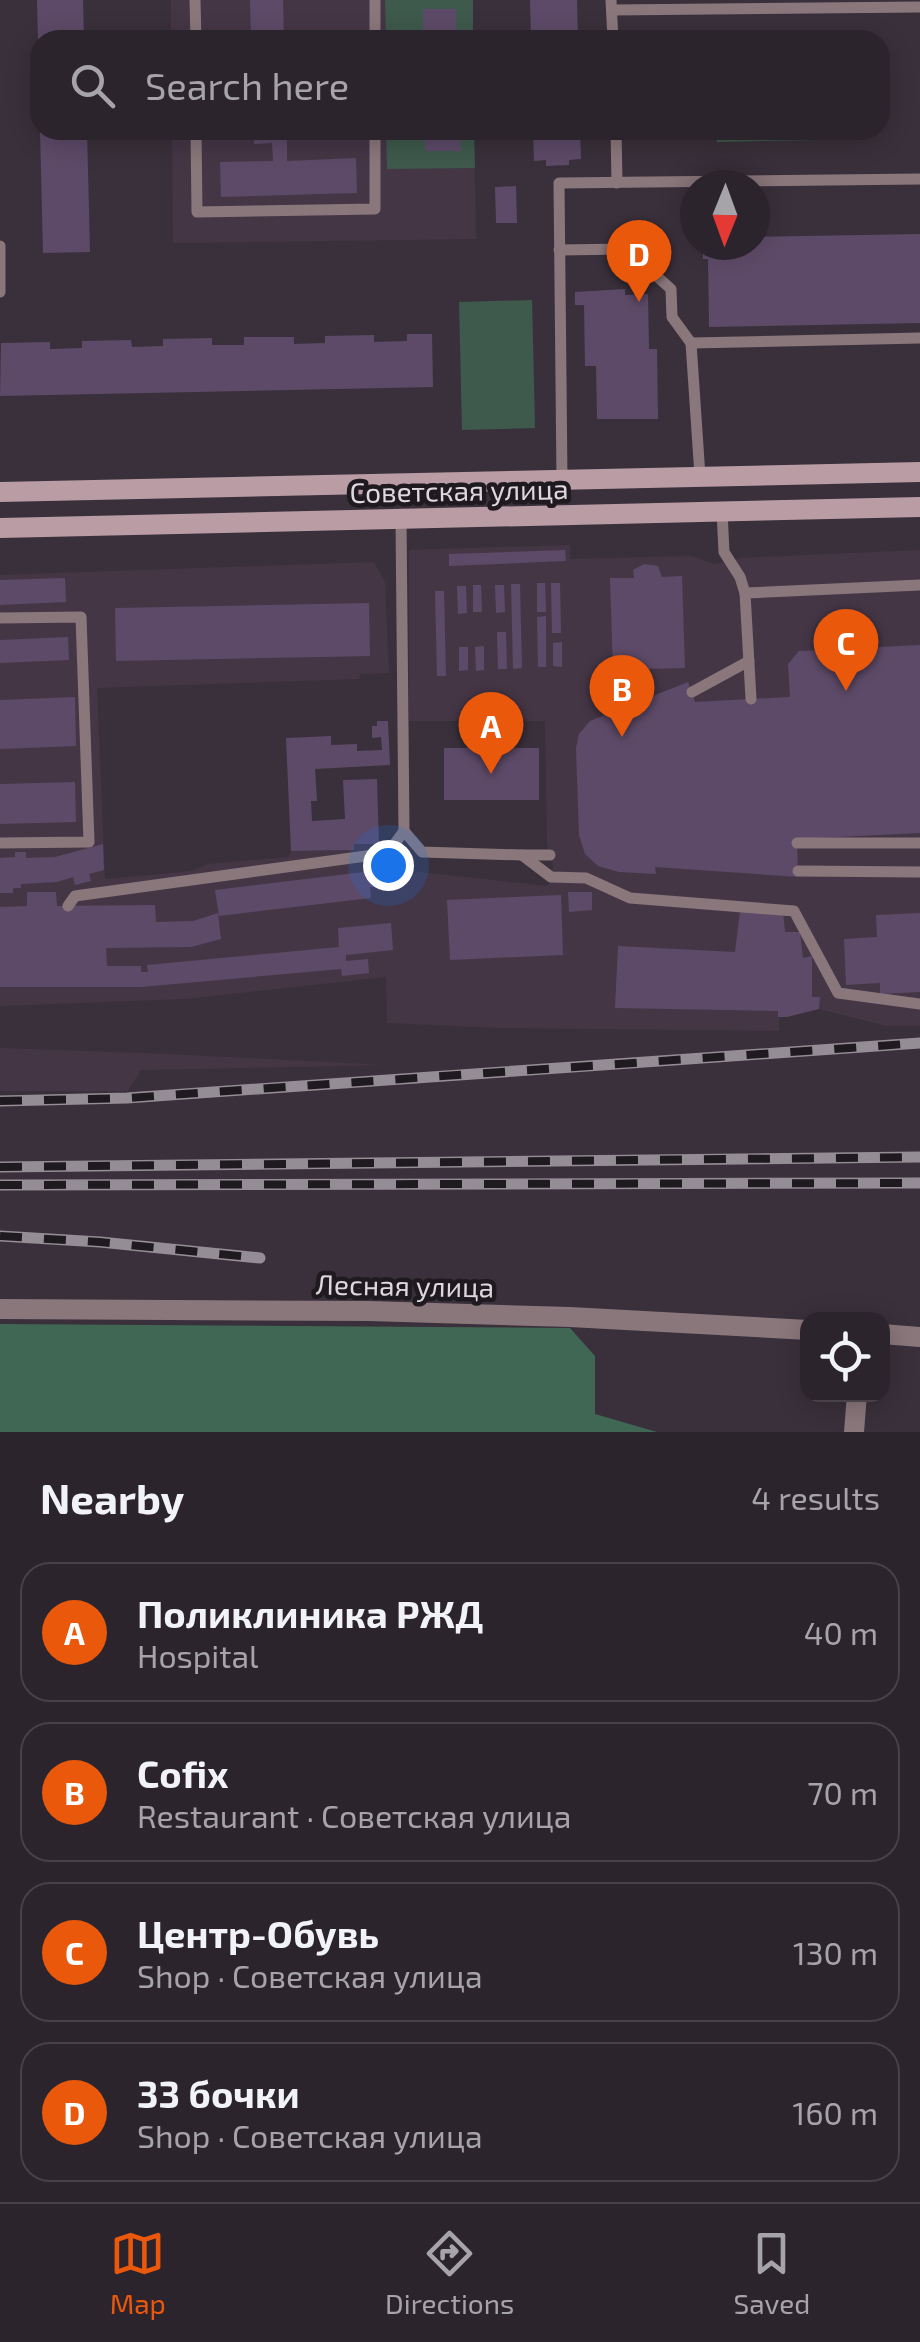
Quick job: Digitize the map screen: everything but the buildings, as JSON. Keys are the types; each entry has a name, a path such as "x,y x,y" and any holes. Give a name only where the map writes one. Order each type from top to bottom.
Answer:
{"main road":[{"name":"Советская улица","path":"0,492 920,472"},
{"name":"Советская улица","path":"0,528 920,507"}],"street":[{"name":"Лесная улица","path":"0,1309 369,1311 800,1330"},
{"path":"890,1335 920,1337"},
{"path":"854,1432 856,1402"}],"lane":[{"path":"195,0 196,30"},
{"path":"374,0 375,30"},
{"path":"612,30 611,5 920,7"},
{"path":"196,140 197,212 376,209 375,140"},
{"path":"616,140 617,183"},
{"path":"562,480 559,182 920,180"},
{"path":"0,246 0,292"},
{"path":"559,250 626,249 671,288 672,317 691,343 700,476"},
{"path":"691,343 920,338"},
{"path":"722,511 724,552 745,594 751,699"},
{"path":"68,906 74,896 388,853 404,831 401,518"},
{"path":"745,594 920,585"},
{"path":"0,618 81,617 89,842 0,843"},
{"path":"692,692 749,661"},
{"path":"404,831 422,852 550,855"},
{"path":"797,843 920,843"},
{"path":"522,855 551,877 586,878 630,898 794,911 838,993 920,1004"},
{"path":"798,872 920,872"}],"shaded area":[{"path":"171,0 473,0 473,30 171,30"},
{"path":"172,140 474,140 476,239 173,243"},
{"path":"570,545 570,559 692,556 714,564 742,558 920,550 920,1026 887,1026 819,1009 779,1017 779,1031 387,1023 386,977 184,999 0,1006 0,575 374,562 385,582 389,673 361,674 359,679 97,688 105,879 289,857 291,851 354,850 354,844 379,844 403,850 401,870 548,886 553,867 547,843 545,721 409,721 409,550"},
{"path":"0,1048 385,1065 141,1070 128,1091 0,1091"}],"green space":[{"path":"385,0 473,0 473,30 456,30 455,9 423,9 423,30 386,30"},
{"path":"386,140 425,140 426,151 460,151 461,140 474,140 475,168 387,169"},
{"path":"717,140 819,140 717,142"},
{"path":"532,300 535,428 462,430 459,302"},
{"path":"0,1324 570,1328 595,1356 595,1414 657,1432 0,1432"}],"railway":[{"path":"0,1101 127,1098 920,1043"},
{"path":"0,1167 920,1157"},
{"path":"0,1185 920,1183"},
{"path":"0,1236 260,1258"}],"place":[{"name":"33 бочки","path":"639,302"},
{"name":"Центр-Обувь","path":"846,691"},
{"name":"Cofix","path":"622,737"},
{"name":"Поликлиника РЖД","path":"491,774"}]}
